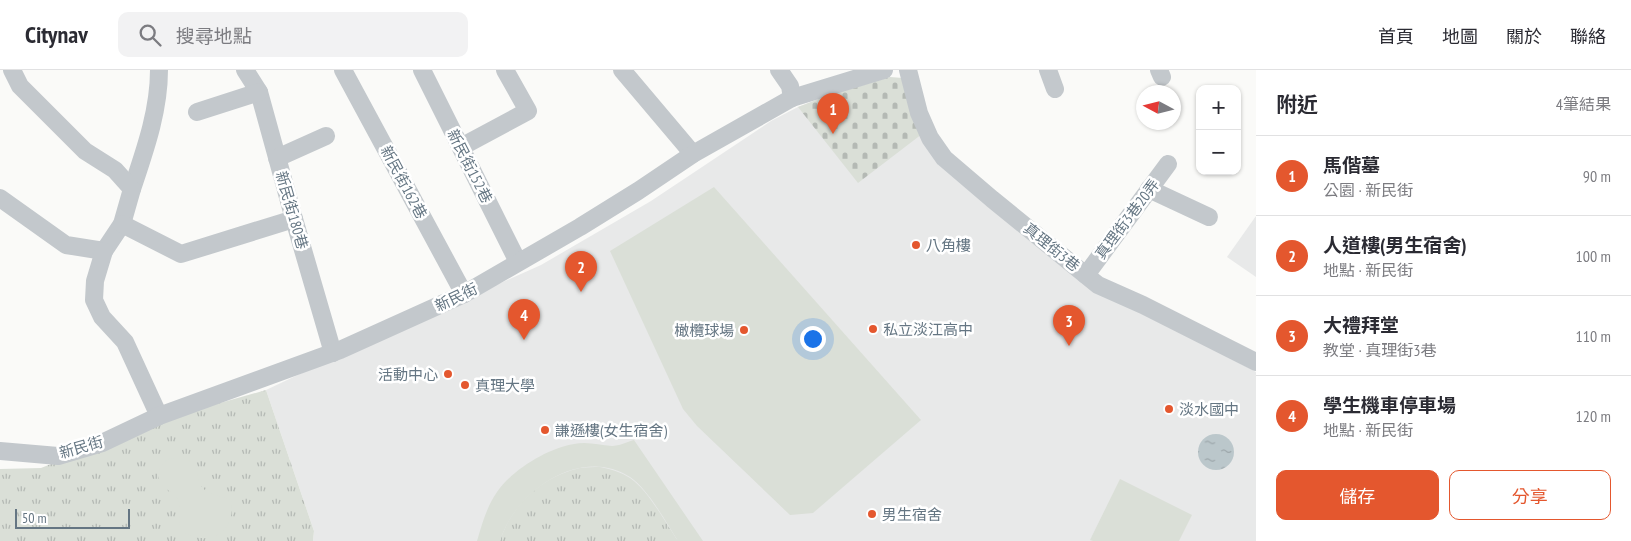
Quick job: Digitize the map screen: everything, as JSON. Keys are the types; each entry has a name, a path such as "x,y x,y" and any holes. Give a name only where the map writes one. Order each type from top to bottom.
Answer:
{"street":[{"path":"12,70 20,86 85,151 115,170 132,189"},
{"path":"159,70 159,82 151,131 122,224 104,251 95,281 94,300 102,317 125,342 159,416"},
{"name":"新民街180巷","path":"245,70 259,92 333,353"},
{"name":"新民街162巷","path":"343,70 464,294"},
{"name":"新民街152巷","path":"422,70 518,262"},
{"path":"461,147 528,111 505,70"},
{"path":"622,70 693,154"},
{"path":"780,70 790,86 792,98"},
{"name":"新民街","path":"0,451 58,456 102,442 159,416 333,353 464,294 580,227 693,154 792,98 884,70"},
{"name":"真理街3巷","path":"908,70 919,113 930,138 944,158 1098,285 1144,305 1256,362"},
{"path":"1048,70 1055,89"},
{"path":"197,112 259,92"},
{"path":"277,158 326,136"},
{"name":"真理街3巷20弄","path":"1086,274 1168,164"},
{"path":"1149,189 1209,216"},
{"path":"0,198 66,245 104,251"},
{"path":"122,224 181,254 294,219"}],"shaded area":[{"path":"890,77 926,146 1129,305 1256,372 1256,541 313,541 314,531 266,390 541,265 651,201 771,121 798,107"},
{"path":"1256,216 1256,277 1227,257"}],"green space":[{"path":"890,77 903,78 922,134 858,183 798,107"},
{"name":"橄欖球場","path":"714,187 921,420 813,513 790,515 697,426 683,409 610,251"},
{"path":"266,390 314,531 313,541 0,541 0,469 41,468 164,419"},
{"path":"634,440 703,541 678,541 656,506 637,482 611,469 591,467 571,470 552,479 535,491 520,506 508,523 500,541 477,541 493,497 512,476 531,461 564,446 588,443 615,446"},
{"path":"181,458 194,463 199,482 205,490 231,500 232,508 229,522 226,528 216,536 209,538 194,537 183,531 180,527 179,502 160,482 159,470 169,459"},
{"path":"600,467 623,474 637,483 650,498 678,541 500,541 505,528 520,504 541,485 566,472 580,468"},
{"path":"1120,479 1192,515 1179,541 1090,540"}],"water":[{"path":"1216,434 1228,440 1234,452 1228,464 1216,470 1204,464 1198,452 1204,440"}],"place":[{"name":"馬偕墓","path":"833,134"},
{"name":"八角樓","path":"916,245"},
{"name":"人道樓(男生宿舍)","path":"581,292"},
{"name":"私立淡江高中","path":"873,329"},
{"name":"橄欖球場","path":"744,330"},
{"name":"學生機車停車場","path":"524,340"},
{"name":"大禮拜堂","path":"1069,346"},
{"name":"活動中心","path":"448,374"},
{"name":"真理大學","path":"465,385"},
{"name":"淡水國中","path":"1169,409"},
{"name":"謙遜樓(女生宿舍)","path":"545,430"},
{"name":"男生宿舍","path":"872,514"}]}
